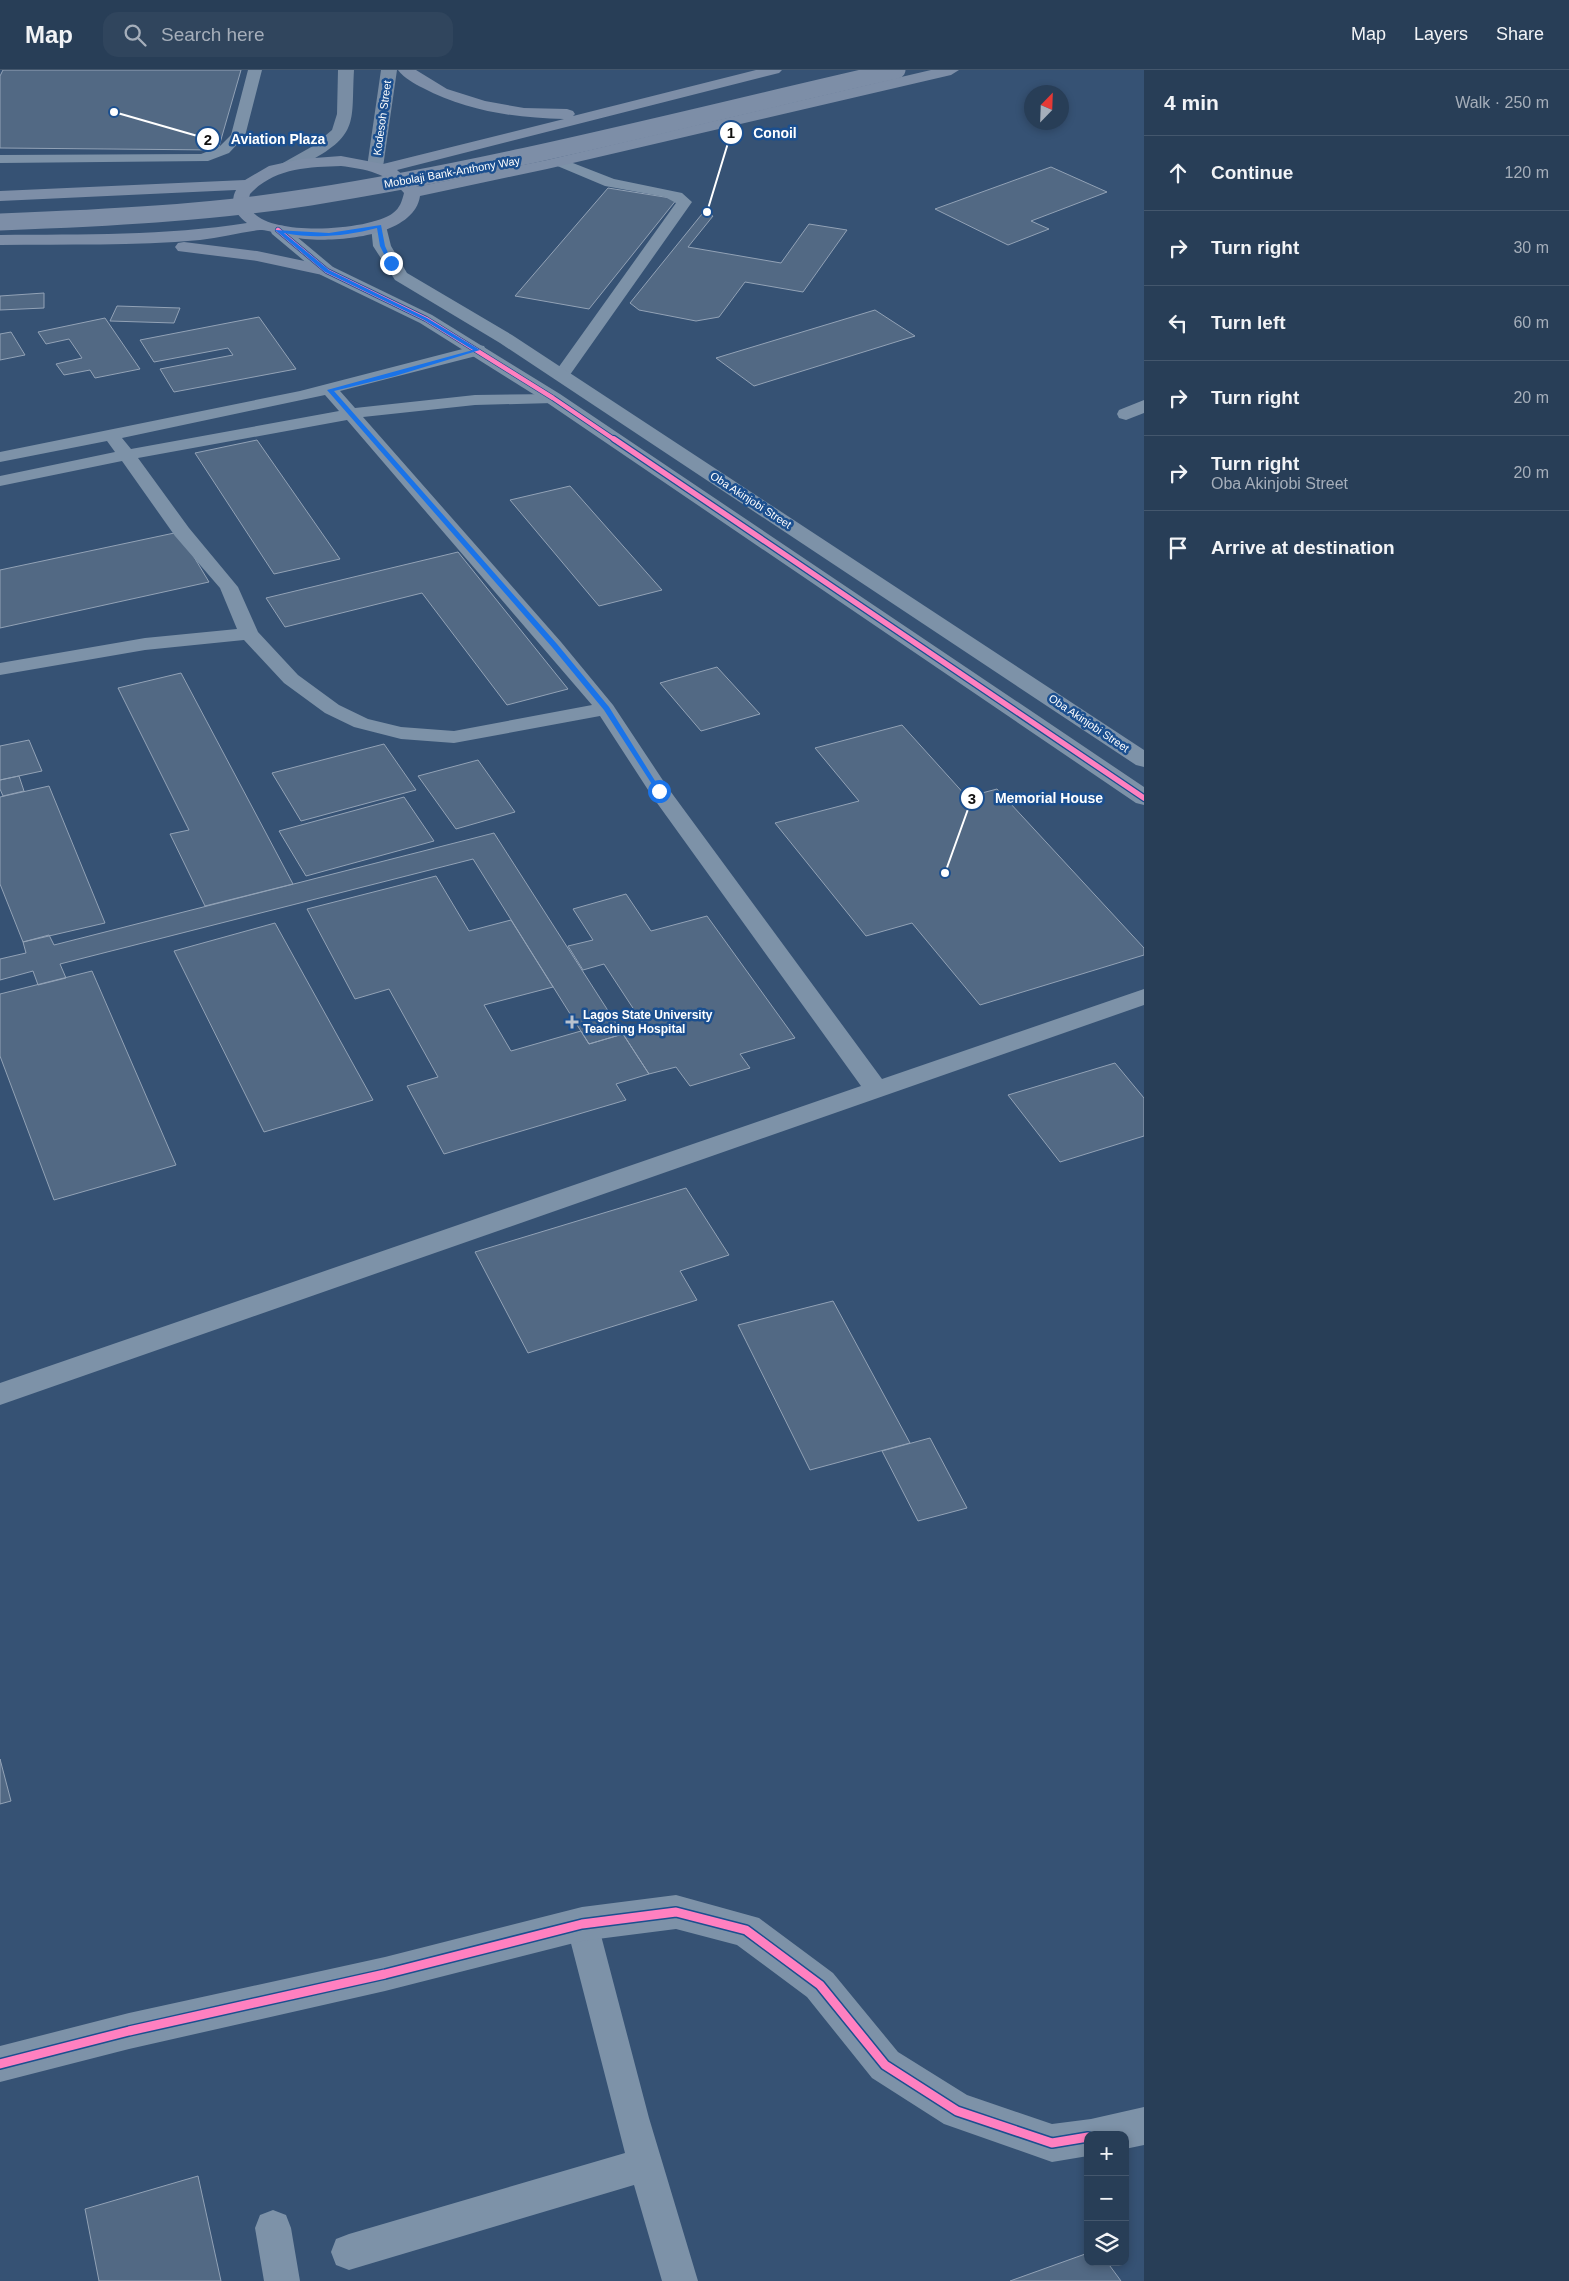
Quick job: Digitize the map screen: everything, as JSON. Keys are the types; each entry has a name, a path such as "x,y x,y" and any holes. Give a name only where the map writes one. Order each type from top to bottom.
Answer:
{"main road":[{"path":"287,166 314,162 341,162 380,168 404,181 412,193 410,205 398,216 379,226 356,232 329,235 302,235 270,228 248,217 241,206 241,195 248,185 265,174 287,166 319,149 334,136 343,124 346,70"},
{"name":"Kodesoh Street","path":"380,168 389,70"},
{"path":"406,70 422,83 447,96 480,105 560,114 604,113"},
{"name":"Mobolaji Bank-Anthony Way","path":"0,222 141,216 214,210 311,197 531,157 897,70"},
{"path":"412,193 560,162 620,146 711,127 772,110 951,70"},
{"path":"380,168 662,99 779,75"},
{"name":"Mobolaji Bank-Anthony Way","path":"0,208 176,201 315,185 516,147 779,75"},
{"path":"662,99 656,114 657,118 665,124 675,128 711,127"},
{"path":"0,196 248,185"},
{"path":"0,240 111,239 201,235 270,228"},
{"path":"111,239 248,255 327,271"}],"street":[{"name":"Oba Akinjobi Street","path":"379,226 382,246 401,276 417,288 506,340 561,375 1144,760"},
{"path":"270,228 327,271 426,319 553,398 1144,798"},
{"path":"1126,414 1144,406"},
{"path":"0,2064 129,2031 395,1971 582,1924 676,1912 746,1930 820,1985 886,2065 957,2111 1052,2143 1084,2138"},
{"path":"1118,2131 1144,2126"}],"lane":[{"path":"0,159 203,158 224,150 238,136 254,70"},
{"path":"560,162 610,183 677,196 684,202 561,375"},
{"path":"0,457 330,390 393,375 478,350"},
{"path":"330,390 554,646 606,709 659,791 877,1090"},
{"path":"0,482 126,454 351,413 456,401 553,398"},
{"path":"111,435 182,532 229,587 249,634 292,679 332,709 361,724 401,733 454,737 606,709"},
{"path":"0,669 145,644 249,634"},
{"path":"0,1394 1144,996"},
{"path":"582,1924 632,2118 680,2281"},
{"path":"349,2252 596,2180 646,2163"},
{"path":"273,2228 282,2281"}],"building":[{"path":"3,70 241,70 218,150 0,148 0,76"},
{"path":"1051,167 1107,192 1031,221 1049,229 1008,245 935,209"},
{"path":"608,188 677,199 589,309 515,296"},
{"path":"702,214 713,216 688,247 781,263 809,224 847,230 803,292 745,282 719,317 696,321 639,310 630,303"},
{"path":"44,293 44,308 0,310 0,296"},
{"path":"117,306 180,308 174,323 110,321"},
{"path":"875,310 915,336 754,386 716,358"},
{"path":"259,317 296,369 174,392 160,369 233,355 228,348 154,362 140,340"},
{"path":"105,318 140,369 95,378 90,370 64,375 56,364 82,358 69,339 46,344 38,332"},
{"path":"11,332 25,355 0,360 0,334"},
{"path":"257,440 340,559 274,574 195,453"},
{"path":"570,486 662,590 599,606 510,500"},
{"path":"179,532 209,582 0,628 0,570"},
{"path":"458,552 568,689 507,705 422,593 285,627 266,598"},
{"path":"717,667 760,714 701,731 660,683"},
{"path":"181,673 293,884 205,906 170,834 189,830 118,688"},
{"path":"902,725 967,797 997,789 1144,948 1144,955 980,1005 912,923 866,936 775,823 859,801 815,748"},
{"path":"29,740 42,771 0,780 0,746"},
{"path":"384,744 416,790 301,821 272,773"},
{"path":"478,760 515,812 456,829 418,776"},
{"path":"19,776 24,791 3,796 0,789 0,780"},
{"path":"49,786 105,923 23,942 0,884 0,797"},
{"path":"404,797 434,841 306,876 279,831"},
{"path":"494,833 623,1034 589,1044 473,859 60,964 66,978 38,985 33,971 0,980 0,959 26,953 23,942 49,935 54,945"},
{"path":"436,876 469,931 511,920 553,987 484,1005 511,1051 581,1031 589,1044 623,1034 649,1074 616,1084 626,1100 444,1154 407,1086 438,1077 389,989 355,999 307,909"},
{"path":"626,894 651,931 707,916 795,1038 740,1054 750,1068 690,1086 676,1067 649,1074 623,1034 646,1028 604,964 583,970 568,946 593,940 573,909"},
{"path":"275,923 373,1100 264,1132 174,951"},
{"path":"92,971 176,1165 54,1200 0,1056 0,994"},
{"path":"1115,1063 1144,1098 1144,1136 1060,1162 1008,1095"},
{"path":"686,1188 729,1255 680,1271 697,1300 528,1353 475,1252"},
{"path":"833,1301 910,1443 810,1470 738,1325"},
{"path":"930,1438 967,1508 918,1521 882,1451"},
{"path":"0,1759 11,1801 0,1804"},
{"path":"198,2176 221,2281 99,2281 85,2209"},
{"path":"1084,2254 1084,2266 1110,2266 1121,2281 1010,2281"}],"cycle path":[{"path":"278,230 327,271 426,319 553,398 1144,798"},
{"path":"0,2064 129,2031 385,1974 582,1924 676,1912 746,1930 820,1985 885,2065 957,2111 1052,2143 1084,2138"}],"place":[{"name":"Aviation Plaza","path":"114,112"},
{"name":"Conoil","path":"707,212"},
{"name":"Memorial House","path":"945,873"},
{"name":"Lagos State University Teaching Hospital","path":"572,1022"}],"route":[{"path":"391,263 382,246 379,226 356,232 329,235 302,235 278,230 327,271 426,319 478,350 393,375 330,390 554,646 606,709 659,791"}]}
